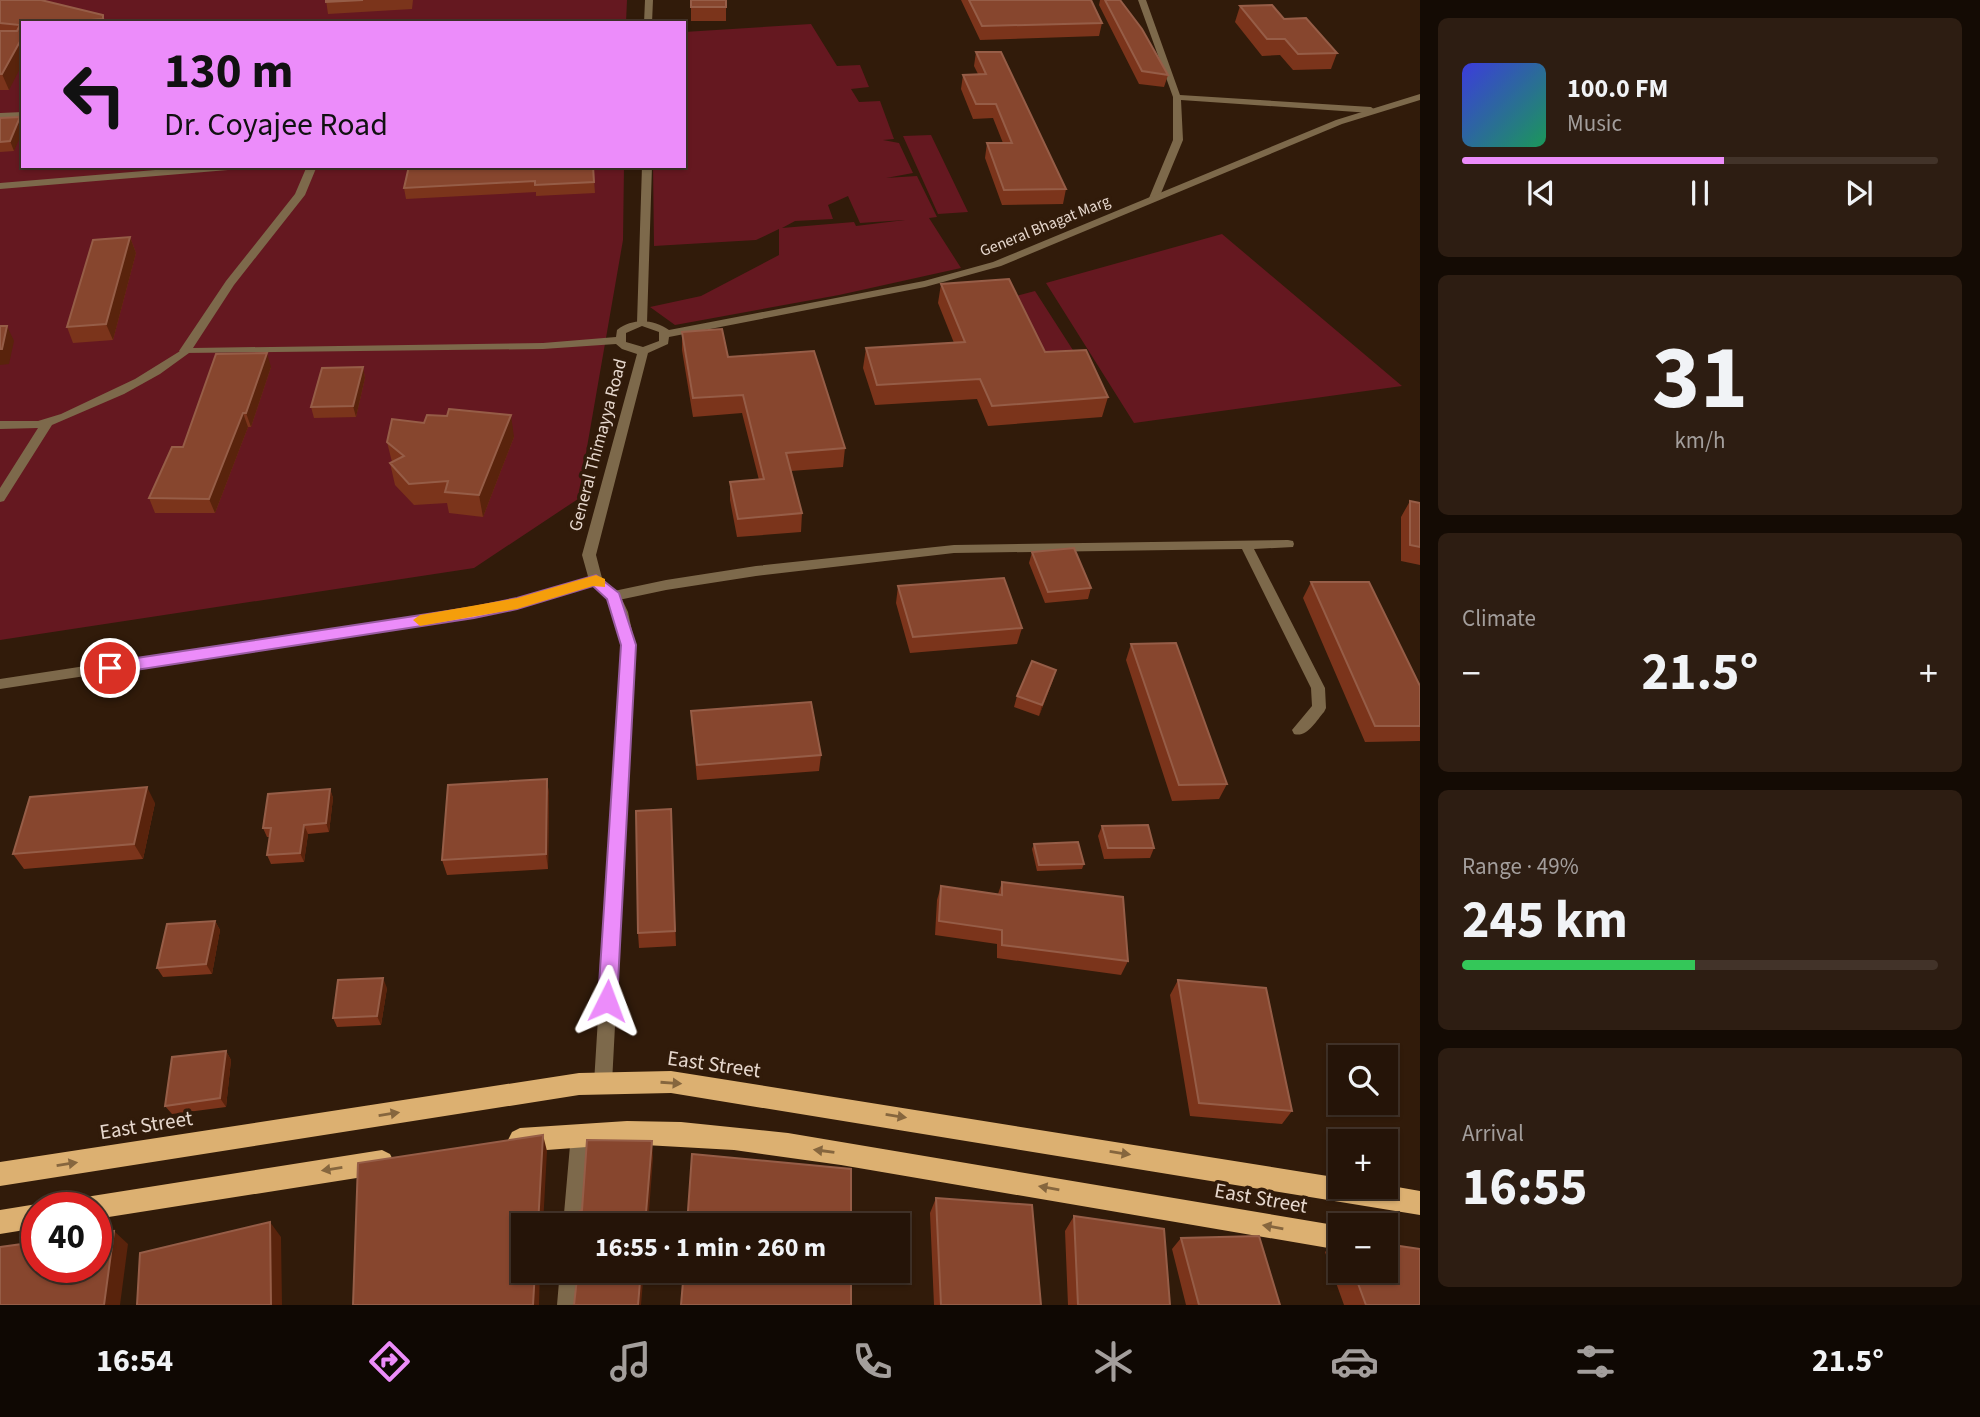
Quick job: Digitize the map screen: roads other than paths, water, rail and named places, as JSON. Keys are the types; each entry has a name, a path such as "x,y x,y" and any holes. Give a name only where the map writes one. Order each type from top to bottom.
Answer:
{"main road":[{"name":"East Street","path":"0,1174 579,1084 671,1082 1420,1203"},
{"name":"East Street","path":"502,1143 639,1130 778,1145 1328,1236"},
{"path":"112,1205 410,1157"},
{"path":"0,1222 21,1219"}],"street":[{"path":"648,21 649,0"},
{"path":"1142,0 1177,97 1178,140 1154,198"},
{"path":"77,15 105,21"},
{"path":"1177,97 1371,110"},
{"name":"General Bhagat Marg","path":"666,334 965,274 1031,251 1371,110 1420,97"},
{"path":"0,116 21,115"},
{"path":"0,186 216,168"},
{"path":"0,425 47,423 170,364 185,351 230,283 300,195 311,168"},
{"path":"642,323 647,168"},
{"path":"642,323 660,327 666,334 661,345 643,351 625,347 619,340 625,328 642,323"},
{"path":"185,351 543,346 619,340"},
{"name":"General Thimayya Road","path":"596,580 589,555 592,538 643,351"},
{"path":"0,498 47,423"},
{"path":"614,596 666,585 755,572 954,549 1288,544"},
{"path":"1246,545 1318,688 1319,708 1299,730"},
{"path":"0,684 474,612 517,604 596,580 614,596 628,645 603,1083"},
{"path":"574,1213 580,1134"},
{"path":"567,1305 569,1283"}]}
